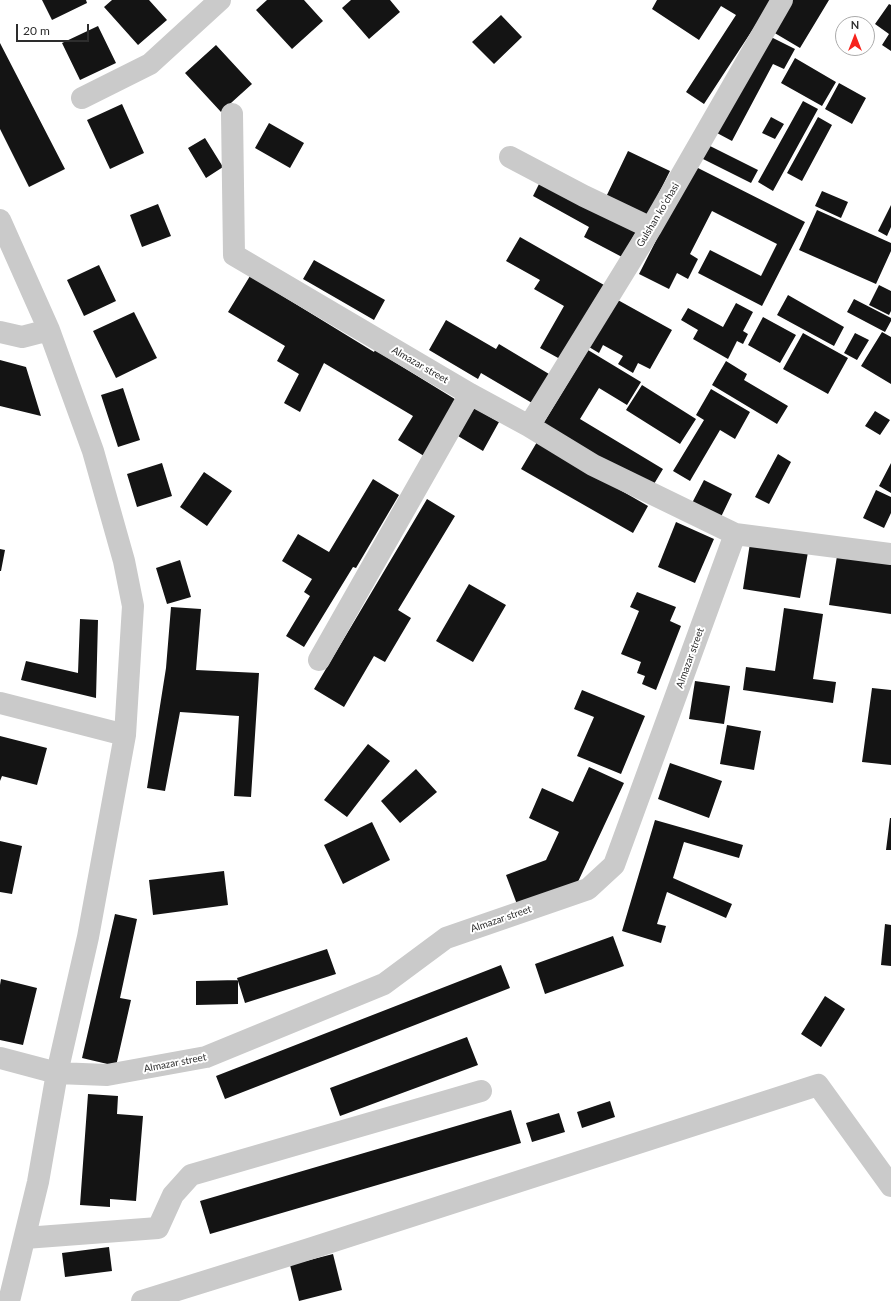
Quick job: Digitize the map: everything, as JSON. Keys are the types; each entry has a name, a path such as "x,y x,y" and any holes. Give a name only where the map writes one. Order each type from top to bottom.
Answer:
{"street":[{"path":"82,98 150,64 220,0"},
{"name":"Gulshan koʻchasi","path":"529,426 651,228 782,0"},
{"name":"Almazar street","path":"232,114 234,255 470,394 529,426 593,465 735,534 891,554"},
{"path":"510,156 584,196 651,228"},
{"path":"0,220 49,330 93,451 124,561 133,606 125,735 88,937 57,1073 38,1182 9,1301"},
{"path":"0,332 22,337 49,330"},
{"path":"319,660 470,394"},
{"name":"Almazar street","path":"0,1058 57,1073 107,1075 206,1057 384,984 446,938 588,889 614,865 735,534"},
{"path":"0,703 125,735"},
{"path":"142,1301 309,1249 818,1085 890,1184"},
{"path":"25,1238 158,1228 173,1195 191,1175 482,1091"}],"building":[{"path":"42,0 86,0 87,3 52,20"},
{"path":"112,0 149,0 167,20 138,45 104,7"},
{"path":"267,0 304,0 323,21 292,49 256,10"},
{"path":"351,0 390,0 400,12 369,39 342,8"},
{"path":"657,0 772,0 704,104 686,92 736,15 721,6 699,40 652,9"},
{"path":"792,0 829,0 800,48 773,32"},
{"path":"889,4 891,5 891,51 882,45 889,34 875,24"},
{"path":"501,15 522,37 494,64 472,42"},
{"path":"98,26 116,63 80,80 62,43"},
{"path":"769,36 795,49 784,69 773,64 732,141 717,133"},
{"path":"0,43 65,169 29,187 0,129"},
{"path":"216,45 252,84 221,112 185,73"},
{"path":"795,58 836,82 822,106 781,83"},
{"path":"839,83 866,98 852,124 825,109"},
{"path":"803,101 818,109 773,191 758,182"},
{"path":"122,104 144,153 110,169 87,120"},
{"path":"771,117 784,124 775,139 762,133"},
{"path":"818,117 832,125 802,181 787,173"},
{"path":"269,123 304,143 290,168 255,148"},
{"path":"205,138 223,167 206,178 188,148"},
{"path":"708,145 758,170 751,183 701,158"},
{"path":"628,151 670,171 647,217 606,197"},
{"path":"694,166 805,222 762,306 698,273 710,250 761,276 777,244 712,211 690,254 698,259 688,279 677,273 669,289 639,274"},
{"path":"543,176 638,228 622,257 584,237 589,227 533,196"},
{"path":"822,191 848,202 841,218 815,206"},
{"path":"158,204 171,236 142,247 130,215"},
{"path":"891,205 891,227 887,236 878,231"},
{"path":"817,210 891,243 891,251 876,284 799,250"},
{"path":"520,237 604,285 560,359 540,348 564,306 534,289 540,280 506,261"},
{"path":"314,260 385,300 374,320 303,279"},
{"path":"99,265 116,301 84,316 67,280"},
{"path":"250,276 374,352 375,350 458,401 424,456 398,440 413,416 324,363 300,412 284,403 299,374 277,361 285,346 228,312"},
{"path":"879,285 891,291 891,311 889,315 869,305"},
{"path":"788,295 844,327 834,346 777,315"},
{"path":"616,299 672,330 650,369 638,363 633,373 618,364 623,356 603,345 599,353 589,347"},
{"path":"854,299 891,318 885,332 847,312"},
{"path":"736,303 753,312 743,331 748,334 743,344 737,341 728,359 693,339 698,330 681,320 688,308 723,327"},
{"path":"134,312 157,358 116,378 93,331"},
{"path":"763,317 796,335 780,363 748,345"},
{"path":"446,320 496,349 499,344 549,374 532,403 481,373 478,379 429,350"},
{"path":"882,332 891,337 891,384 861,366"},
{"path":"803,333 848,358 828,394 783,369"},
{"path":"855,333 869,340 857,360 844,353"},
{"path":"588,350 641,382 627,405 599,388 580,419 663,469 651,489 543,424"},
{"path":"0,360 26,367 41,416 0,406"},
{"path":"726,361 747,374 744,380 788,406 777,424 712,385"},
{"path":"642,385 696,419 680,444 626,410"},
{"path":"123,388 140,440 118,447 101,395"},
{"path":"711,389 750,412 735,439 720,430 690,481 673,471 704,420 696,415"},
{"path":"474,408 499,422 483,451 458,436"},
{"path":"875,411 890,420 880,435 865,426"},
{"path":"537,442 648,506 633,533 521,469"},
{"path":"778,454 791,462 769,504 755,497"},
{"path":"162,463 172,496 137,507 127,474"},
{"path":"891,463 891,493 879,486"},
{"path":"204,472 232,491 207,526 180,507"},
{"path":"373,479 399,495 356,568 353,567 304,647 286,636 310,596 304,592 312,579 282,561 298,534 329,552"},
{"path":"704,480 732,494 720,519 691,505"},
{"path":"876,490 891,497 891,513 884,528 863,518"},
{"path":"427,499 455,516 398,610 411,618 385,662 374,656 344,707 314,689"},
{"path":"676,522 714,539 695,583 658,567"},
{"path":"750,543 808,552 800,598 743,589"},
{"path":"0,549 5,550 1,571 0,571"},
{"path":"837,556 891,564 891,614 829,605"},
{"path":"180,560 191,597 167,604 156,568"},
{"path":"469,584 506,605 473,662 436,641"},
{"path":"637,592 676,607 670,621 681,626 656,690 642,684 645,676 637,673 641,662 621,654 639,611 630,607"},
{"path":"171,607 201,609 196,670 259,673 251,797 234,796 239,716 180,712 165,791 147,788 166,668"},
{"path":"784,608 823,614 813,679 836,682 833,703 743,690 746,667 775,671"},
{"path":"80,619 98,620 96,698 21,680 26,661 78,673"},
{"path":"695,681 730,686 724,724 689,719"},
{"path":"872,688 891,690 891,765 862,762"},
{"path":"582,690 645,716 621,774 577,756 594,717 574,709"},
{"path":"727,725 761,731 754,770 720,764"},
{"path":"0,736 47,748 37,785 2,776 0,781"},
{"path":"368,744 390,761 347,817 324,800"},
{"path":"670,763 722,781 709,818 658,799"},
{"path":"589,767 624,783 576,886 518,907 506,875 546,860 559,832 529,818 542,788 573,802"},
{"path":"416,769 437,792 400,823 381,801"},
{"path":"890,818 891,850 886,850"},
{"path":"655,820 743,845 739,858 684,842 673,878 732,904 726,918 667,892 657,924 666,926 661,943 622,931"},
{"path":"372,822 390,860 343,884 324,845"},
{"path":"0,841 22,846 12,894 0,892"},
{"path":"224,871 228,905 153,915 149,880"},
{"path":"115,914 137,919 120,998 131,1000 116,1066 82,1058"},
{"path":"885,924 891,925 891,966 881,965"},
{"path":"613,936 624,966 545,994 535,964"},
{"path":"327,949 336,974 245,1003 237,978"},
{"path":"501,965 510,988 225,1099 216,1076"},
{"path":"1,979 37,988 23,1045 0,1040"},
{"path":"238,980 238,1004 196,1005 196,981"},
{"path":"825,996 845,1009 821,1047 801,1034"},
{"path":"467,1037 478,1065 340,1116 330,1088"},
{"path":"88,1094 118,1096 117,1114 143,1116 136,1201 110,1199 110,1207 80,1205"},
{"path":"610,1101 615,1117 582,1128 577,1112"},
{"path":"511,1110 521,1143 210,1234 200,1201"},
{"path":"559,1113 565,1132 532,1142 526,1123"},
{"path":"109,1247 112,1271 65,1277 62,1253"},
{"path":"333,1254 342,1290 299,1301 290,1265"}]}
